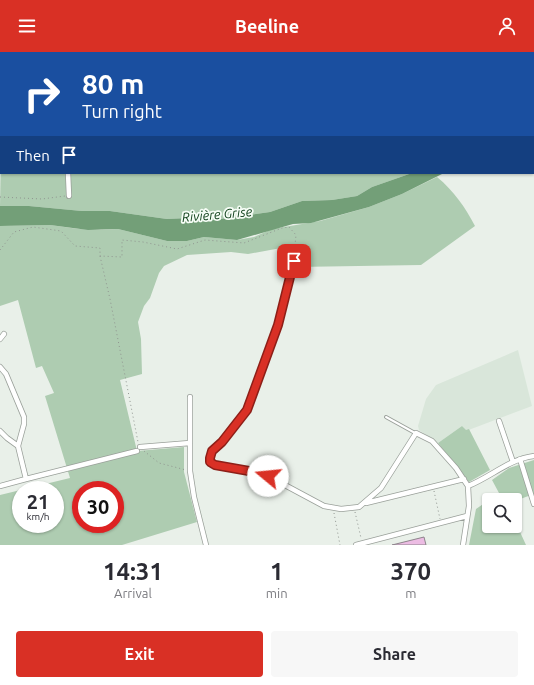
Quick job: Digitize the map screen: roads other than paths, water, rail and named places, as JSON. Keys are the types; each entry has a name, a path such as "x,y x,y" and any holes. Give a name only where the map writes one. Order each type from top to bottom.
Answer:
{"street":[{"path":"68,174 69,196"},
{"path":"294,261 278,325 247,410 222,442 212,451 210,462 215,465 268,476 324,506 341,509 354,508 359,507 381,488 416,433 432,441 456,468 468,486 469,506 463,545"},
{"path":"0,339 4,334"},
{"path":"0,366 6,374 24,417 24,424 18,446 26,479"},
{"path":"190,397 190,471 194,497 206,545"},
{"path":"499,421 513,462"},
{"path":"0,431 18,446"},
{"path":"0,486 138,449 190,443"},
{"path":"468,486 513,462 534,456"},
{"path":"520,459 534,504"},
{"path":"364,503 464,479"},
{"path":"356,545 467,516"}],"lane":[{"path":"386,417 416,433"}],"water label":[{"name":"Rivière Grise","path":"217,214"}]}
